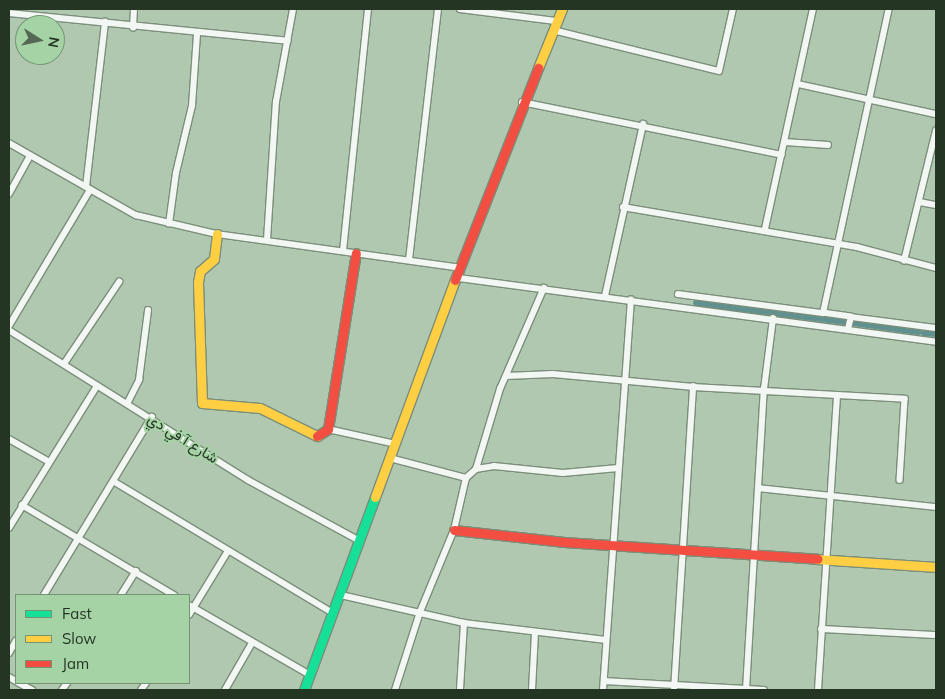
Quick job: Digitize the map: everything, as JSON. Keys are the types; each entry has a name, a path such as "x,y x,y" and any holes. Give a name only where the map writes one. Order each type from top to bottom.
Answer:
{"street":[{"path":"133,28 134,9"},
{"path":"267,240 272,140 293,9"},
{"path":"343,251 368,9"},
{"path":"409,260 438,9"},
{"path":"460,9 557,21"},
{"path":"304,690 459,278 522,102 562,9"},
{"path":"553,30 720,71 733,9"},
{"path":"765,229 813,9"},
{"path":"823,313 836,245 889,9"},
{"path":"9,13 105,22 133,28 288,41"},
{"path":"9,326 88,188 105,22"},
{"path":"169,224 176,172 192,106 197,34"},
{"path":"798,84 936,114"},
{"path":"522,102 643,124 782,154"},
{"path":"605,296 623,207 643,124"},
{"path":"904,261 936,132"},
{"path":"785,142 828,145"},
{"path":"9,143 136,215 217,234 461,268"},
{"path":"9,194 30,156"},
{"path":"920,202 936,205"},
{"path":"623,207 765,229 836,245 857,246 904,261 936,268"},
{"path":"217,234 214,260 200,271 198,282 202,402 260,408 312,436 321,436 328,429 356,253"},
{"path":"459,278 605,296 936,342"},
{"path":"64,364 119,282"},
{"path":"395,690 420,612 454,530 466,478 476,469 506,376 544,288"},
{"path":"678,294 936,328"},
{"path":"603,690 622,379 631,300"},
{"path":"127,404 139,380 148,311"},
{"path":"848,329 851,318"},
{"path":"746,689 764,389 774,319"},
{"name":"شارع آ في دي","path":"9,330 97,386 152,417 248,480 360,541"},
{"path":"506,376 622,379 693,387 764,389 837,396 905,399 900,480"},
{"path":"9,528 48,461 97,386"},
{"path":"674,688 693,387"},
{"path":"818,690 825,558 837,396"},
{"path":"45,594 115,482 152,417"},
{"path":"328,429 396,444"},
{"path":"9,439 48,461"},
{"path":"390,458 466,478"},
{"path":"476,469 494,466 563,473 618,468"},
{"path":"115,482 228,552 333,613"},
{"path":"758,488 936,507"},
{"path":"22,505 172,594"},
{"path":"454,530 613,542 682,550 754,553 936,567"},
{"path":"228,552 191,606 310,675"},
{"path":"122,594 136,571"},
{"path":"341,595 464,623 606,640"},
{"path":"460,690 464,623"},
{"path":"821,629 936,635"},
{"path":"532,690 535,633"},
{"path":"9,654 15,643"},
{"path":"225,690 252,643"},
{"path":"604,681 674,688 764,690"}],"waterway":[{"path":"696,303 845,322"},
{"path":"853,323 918,332"},
{"path":"924,333 936,334"}],"traffic: fast":[{"path":"304,690 375,497"}],"traffic: slow":[{"path":"538,68 562,9"},
{"path":"217,234 214,259 200,271 198,282 202,403 260,408 317,436"},
{"path":"375,497 455,280"},
{"path":"817,559 936,567"}],"traffic: jam":[{"path":"455,280 538,68"},
{"path":"317,436 328,429 356,253"},
{"path":"454,530 564,542 817,559"}]}
